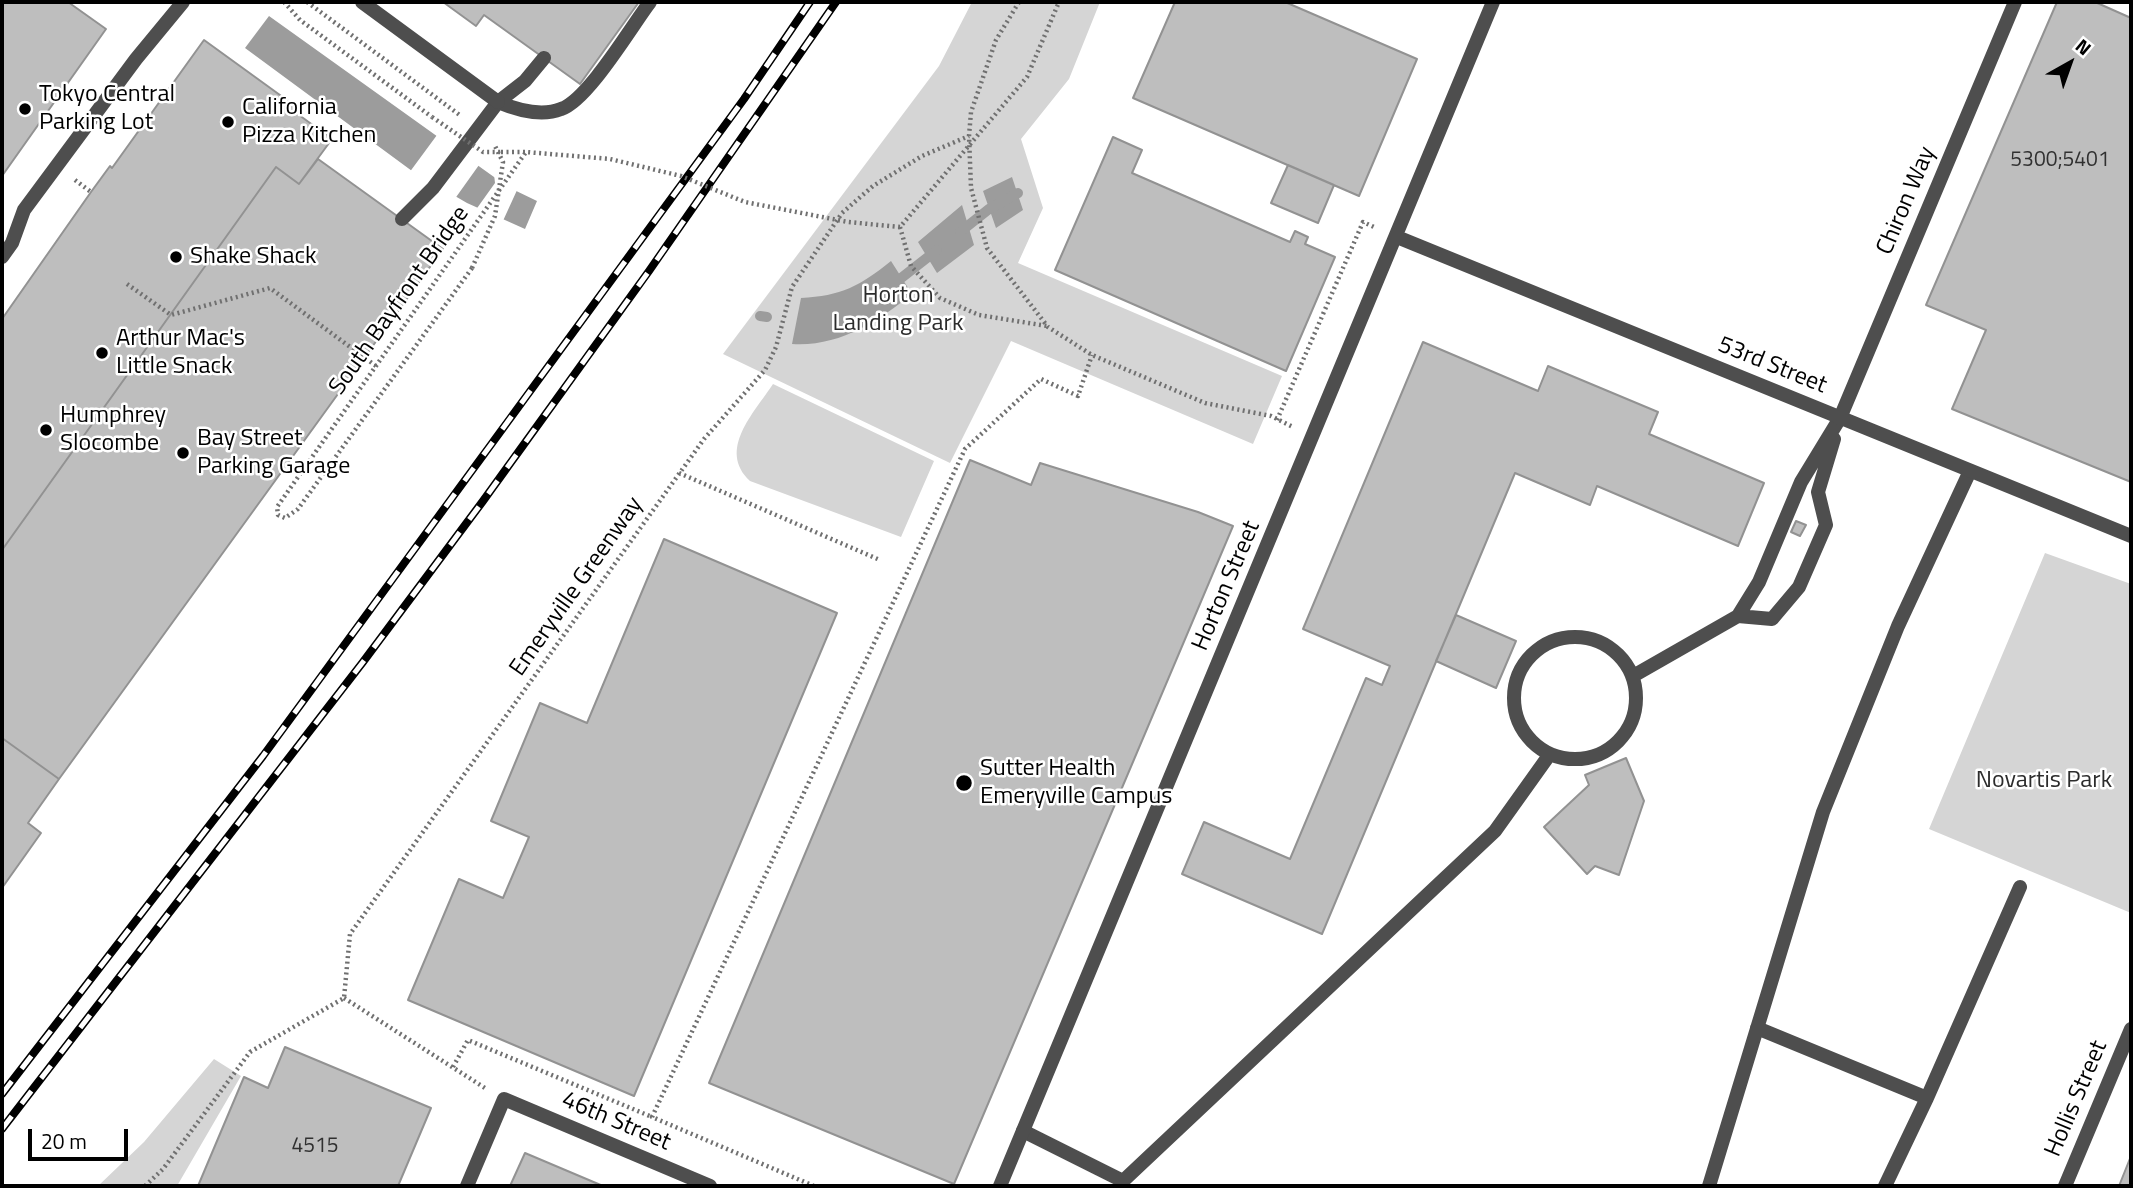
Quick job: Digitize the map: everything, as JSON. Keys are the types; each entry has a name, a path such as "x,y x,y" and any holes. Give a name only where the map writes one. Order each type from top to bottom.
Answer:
{"street":[{"path":"2,257 12,243 24,210 142,51 183,2"},
{"path":"362,2 498,102 512,108 542,113 563,109 583,95 650,2"},
{"name":"Horton Street","path":"1000,1186 1493,2"},
{"name":"Chiron Way","path":"1840,418 2015,2"},
{"path":"402,219 433,188 498,102 524,81 544,58"},
{"name":"53rd Street","path":"1397,237 2131,536"},
{"path":"1738,616 1772,619 1799,587 1826,525 1818,492 1840,418"},
{"path":"1633,676 1738,616 1759,582 1801,482 1840,418"},
{"path":"1709,1186 1824,812 1898,626 1970,471"},
{"path":"1577,636 1601,641 1620,655 1633,676 1637,700 1632,723 1618,743 1598,756 1574,760 1550,754 1531,740 1517,720 1513,696 1519,672 1533,652 1553,640 1577,636"},
{"path":"1023,1131 1123,1181 1495,831 1550,754"},
{"path":"1885,1186 2020,887"},
{"path":"1757,1028 1927,1098"},
{"name":"Hollis Street","path":"2065,1186 2131,1029"},
{"path":"467,1186 504,1100"},
{"name":"46th Street","path":"504,1100 710,1186"}],"path":[{"path":"284,2 300,20 483,152 526,152 610,159 681,176 745,202 848,222 900,227"},
{"path":"307,2 478,129"},
{"path":"1019,2 996,40 971,112 971,188 987,248 1048,327 1092,355 1205,403 1270,416 1313,437"},
{"path":"900,227 1027,77 1059,2"},
{"name":"South Bayfront Bridge","path":"478,129 491,139 503,162 495,216 472,268 298,509 285,518 278,515 277,507 376,366 526,152"},
{"name":"Emeryville Greenway","path":"344,998 350,934 704,439 765,370 776,347 792,287 842,213 873,186 922,156 969,136"},
{"path":"1277,420 1363,222 1397,237"},
{"path":"900,227 911,266 940,298 979,315 1048,327"},
{"path":"127,284 171,315 270,288 376,366"},
{"path":"652,1117 965,449 1041,379 1078,396 1092,355"},
{"path":"365,357 376,366"},
{"path":"679,473 880,560"},
{"path":"145,1186 163,1169 250,1052 344,998 504,1100"},
{"path":"453,1068 468,1040 814,1186"}],"green space":[{"name":"Horton Landing Park","path":"972,2 1100,2 1069,79 1021,139 1043,208 1018,263 1282,376 1253,444 1011,341 950,463 723,354 939,66"},
{"path":"773,384 934,461 901,537 750,481 741,469 737,457 738,444 749,419"},
{"name":"Novartis Park","path":"2045,553 2131,584 2131,913 1929,829"},
{"path":"214,1059 241,1076 177,1186 98,1186 144,1142"}],"shaded area":[{"path":"269,16 508,187 537,201 525,229 467,203 412,171 245,48"},
{"path":"1012,177 1023,210 996,228 983,191"},
{"path":"962,205 974,245 937,273 918,242"},
{"path":"891,261 912,294 856,331 826,341 792,344 801,298 828,295 849,288"}],"pier":[{"path":"437,135 479,165 454,200 409,173"},
{"path":"494,174 518,188 502,223 475,211 495,183"}],"building":[{"name":"Tokyo Central Parking Lot","path":"2,2 68,2 106,29 2,176"},
{"path":"443,2 639,2 580,84 484,15 476,26"},
{"path":"1175,2 1285,2 1417,59 1359,196 1133,98"},
{"path":"2057,2 2095,2 2131,18 2131,482 1952,409 1986,330 1926,305"},
{"path":"204,40 302,111 299,115 332,139 299,184 276,167 2,550 2,319 91,192 110,166 112,168"},
{"path":"1113,137 1142,150 1132,173 1290,242 1295,231 1308,237 1305,244 1335,257 1286,371 1055,270"},
{"name":"Bay Street Parking Garage","path":"318,159 443,249 59,779 2,738 2,550 276,167 299,184"},
{"path":"1288,165 1334,185 1318,223 1271,203"},
{"path":"1423,342 1538,391 1548,366 1658,412 1649,434 1764,483 1738,546 1597,486 1590,505 1515,473 1322,934 1182,874 1204,822 1290,859 1366,678 1382,685 1390,666 1303,629"},
{"name":"Sutter Health Emeryville Campus","path":"970,460 1031,485 1040,463 1198,512 1233,526 954,1184 709,1083"},
{"path":"1796,521 1806,525 1800,536 1791,532"},
{"path":"664,539 837,613 634,1096 408,1000 459,879 503,898 529,837 491,821 540,703 587,723"},
{"path":"1456,615 1516,641 1496,688 1436,661"},
{"path":"2,738 59,779 28,823 41,833 2,888"},
{"path":"1626,758 1644,801 1619,875 1595,866 1587,874 1544,827 1589,785 1585,775"},
{"path":"285,1047 431,1108 398,1186 198,1186 244,1077 268,1088"},
{"path":"525,1153 603,1186 510,1186"},
{"path":"2131,1156 2131,1186 2119,1186"}],"waterway":[{"path":"960,232 989,209 1018,193"},
{"path":"891,286 937,250"},
{"path":"760,316 767,317"}],"railway":[{"path":"2,1094 263,756 744,99 810,2"},
{"path":"2,1129 363,662 483,501 649,271 836,2"}],"place":[{"name":"Tokyo Central Parking Lot","path":"25,109"},
{"name":"California Pizza Kitchen","path":"228,122"},
{"name":"Shake Shack","path":"176,257"},
{"name":"Arthur Mac's Little Snack","path":"102,353"},
{"name":"Humphrey Slocombe","path":"46,430"},
{"name":"Bay Street Parking Garage","path":"183,453"},
{"name":"Sutter Health Emeryville Campus","path":"964,783"}]}
